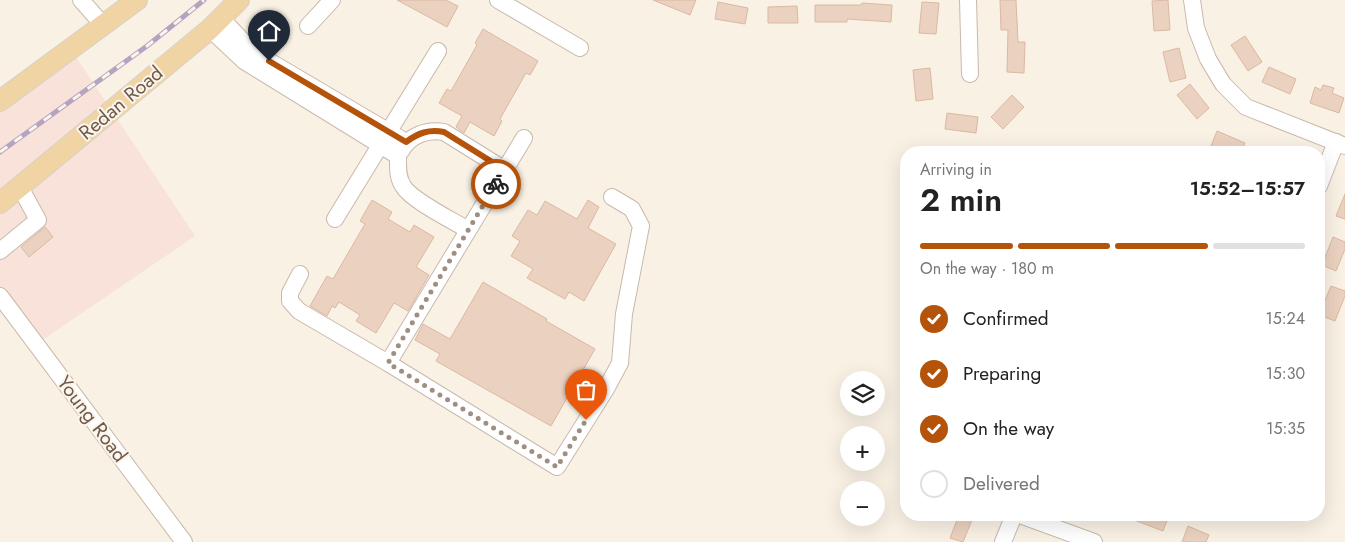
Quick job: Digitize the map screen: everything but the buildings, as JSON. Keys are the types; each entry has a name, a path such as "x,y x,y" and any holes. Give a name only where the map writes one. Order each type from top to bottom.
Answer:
{"main road":[{"path":"0,102 137,0"},
{"name":"Redan Road","path":"0,203 215,24 239,0"}],"street":[{"path":"81,0 104,26"},
{"path":"308,26 332,0"},
{"path":"498,0 580,48"},
{"path":"968,0 970,74"},
{"path":"1192,0 1196,28 1208,59 1223,84 1246,106 1341,144 1325,175"},
{"path":"215,24 248,56 402,149"},
{"path":"335,218 438,51"},
{"path":"468,230 410,195 400,180 398,168 402,149 423,133 434,130 444,132 505,170"},
{"path":"388,363 524,138"},
{"path":"0,251 38,220 20,187"},
{"path":"300,274 290,293 290,301 299,311 388,363 557,467 620,363 624,314 641,226 632,209 612,197"},
{"name":"Young Road","path":"0,296 184,542"},
{"path":"1004,542 1012,521"},
{"path":"1036,521 1094,542"}],"shaded area":[{"path":"68,45 195,236 38,343 0,300 0,98"}],"railway":[{"path":"0,152 147,46 204,0"}],"way so far":[{"path":"496,184 388,363 557,467 586,420"}],"route":[{"path":"269,61 406,142 414,136 434,130 444,132 505,170 496,184"}]}
